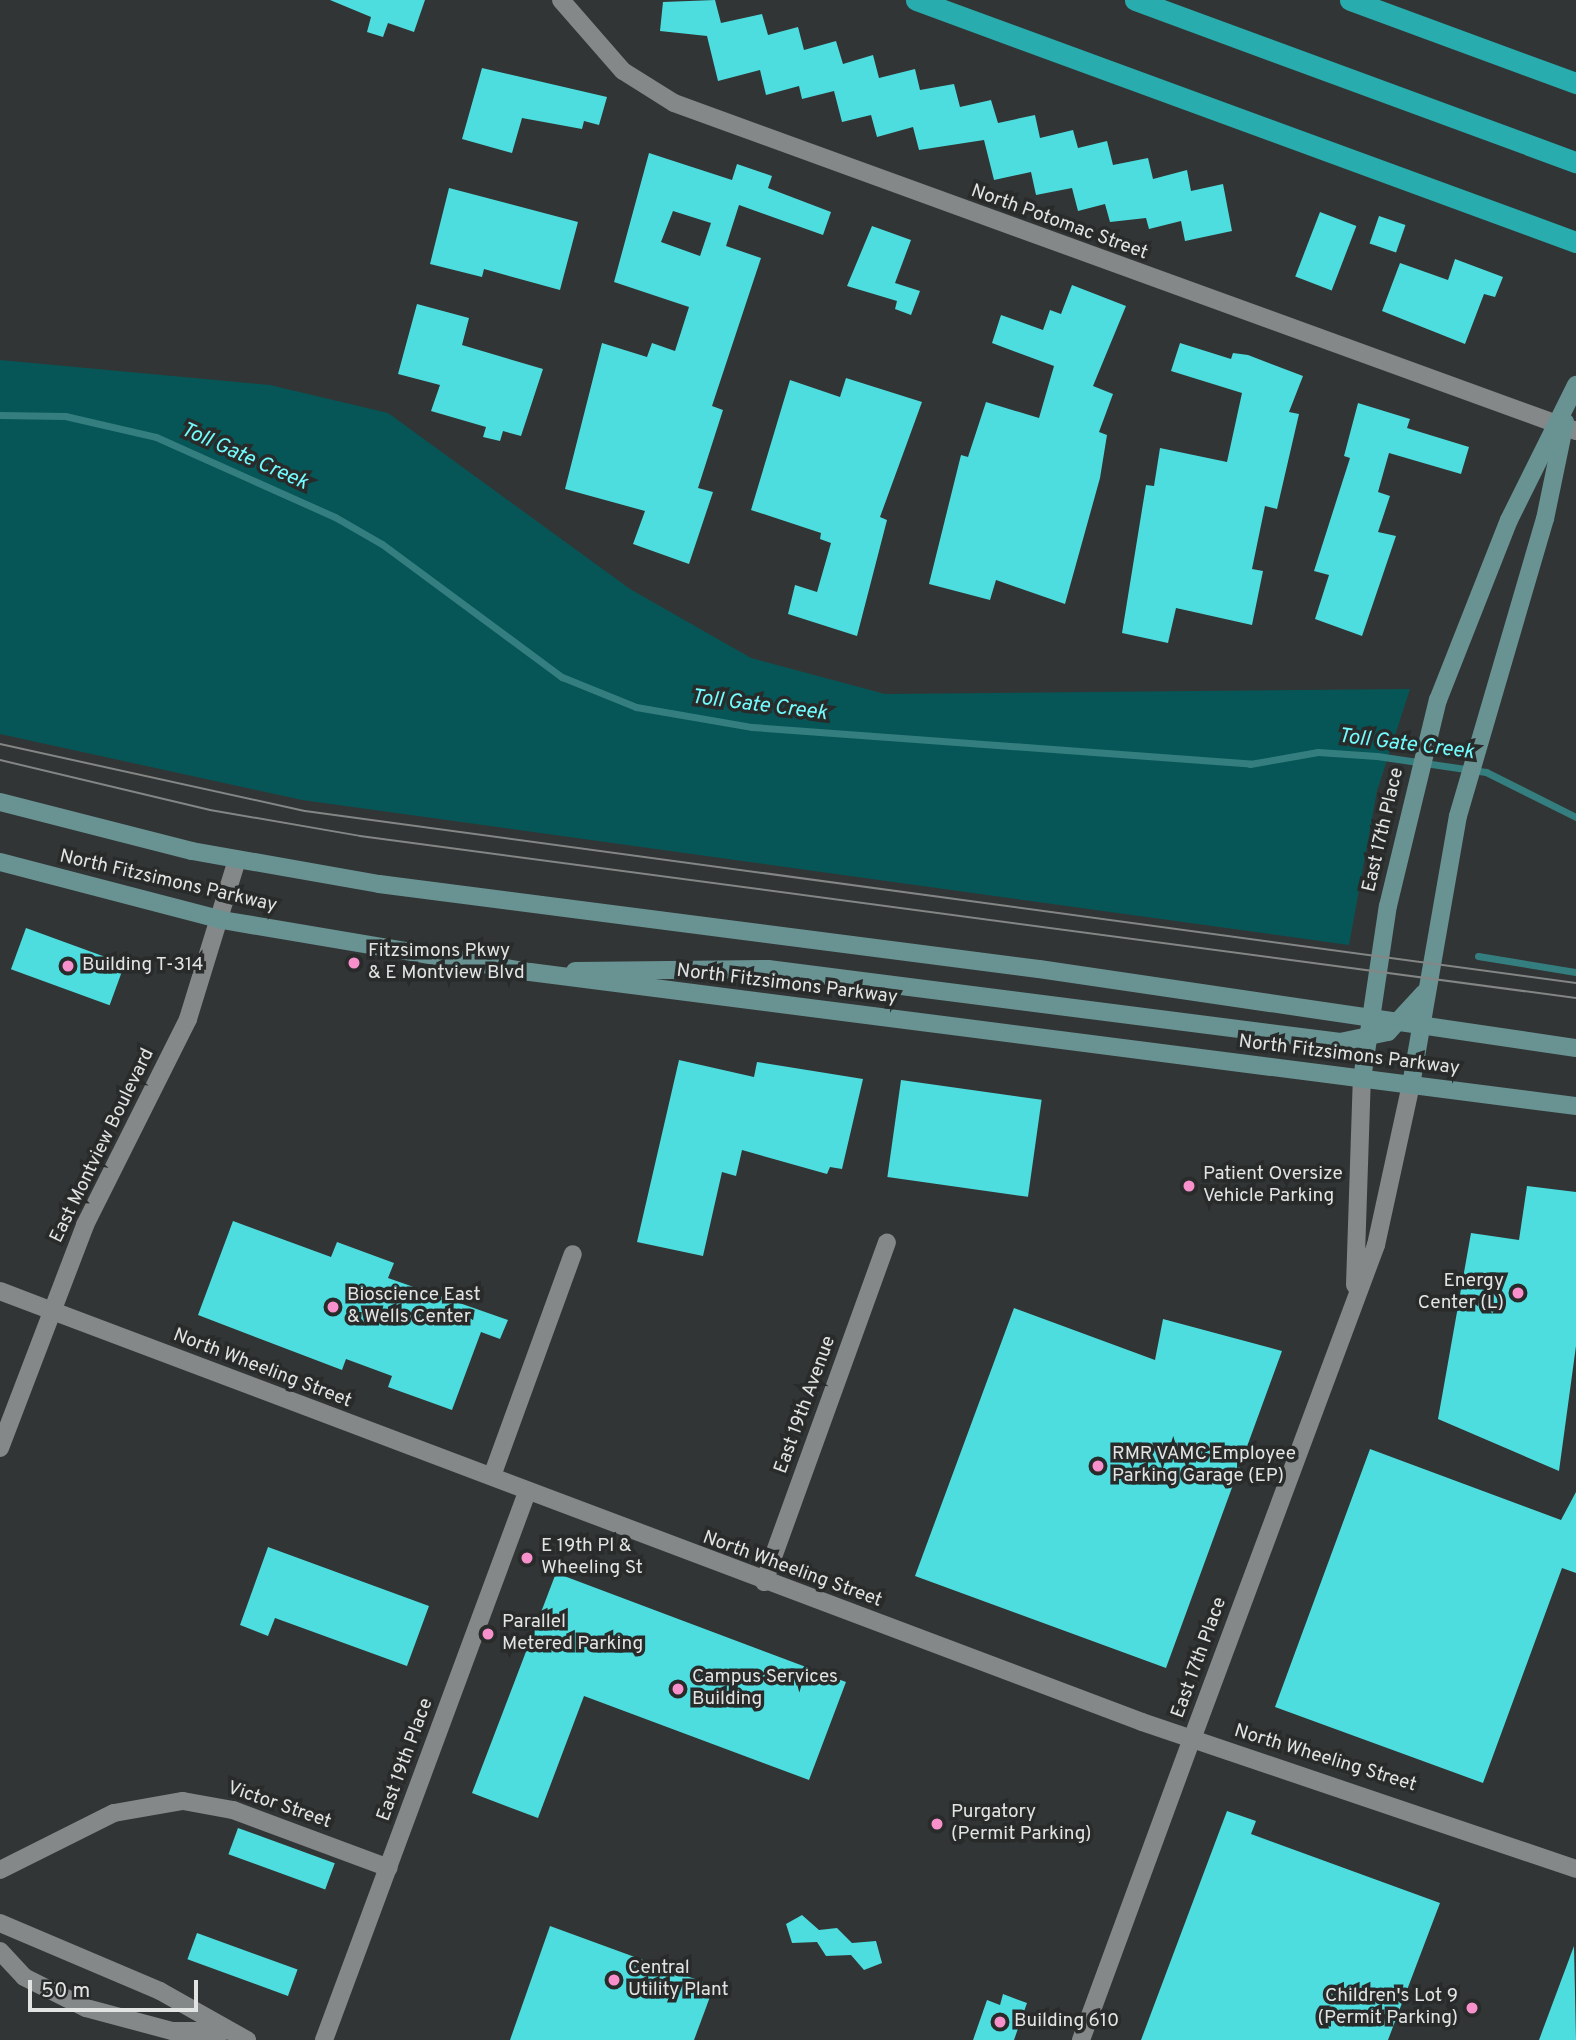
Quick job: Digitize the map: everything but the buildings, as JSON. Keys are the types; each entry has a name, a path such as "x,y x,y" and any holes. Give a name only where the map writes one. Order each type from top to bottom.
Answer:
{"highway":[{"path":"916,0 1576,242"},
{"path":"1135,0 1576,162"},
{"path":"1350,0 1576,83"}],"main road":[{"name":"East 17th Place","path":"1362,1079 1388,906 1438,700 1509,520 1567,408 1576,385"},
{"name":"East 17th Place","path":"1411,1085 1410,1024 1424,993 1474,749 1545,519 1567,408"},
{"name":"North Fitzsimons Parkway","path":"0,802 237,860 1576,1048"},
{"name":"North Fitzsimons Parkway","path":"0,862 222,920 530,972 1576,1106"},
{"path":"530,972 751,967 1340,1042 1367,1040 1410,1024"}],"street":[{"name":"North Potomac Street","path":"561,0 623,71 674,103 1576,432"},
{"name":"East Montview Boulevard","path":"0,1448 50,1310 188,1019 222,920 237,860"},
{"name":"East 17th Place","path":"1355,1289 1362,1079"},
{"name":"East 17th Place","path":"1081,2040 1355,1289 1391,1199 1411,1085"},
{"name":"East 19th Avenue","path":"764,1582 887,1243"},
{"path":"492,1476 573,1254"},
{"name":"North Wheeling Street","path":"0,1292 492,1476 526,1495 1192,1739 1576,1869"},
{"name":"East 19th Place","path":"324,2040 526,1495"},
{"name":"Victor Street","path":"0,1870 114,1813 183,1801 233,1810 389,1868"},
{"path":"0,1923 160,1991 225,2031 247,2040"},
{"path":"0,1951 34,1983 86,2008 172,2031 225,2031"}],"shaded area":[{"path":"0,360 270,385 388,413 630,589 751,658 885,694 1410,689 1377,791 1349,945 302,800 0,734"}],"waterway":[{"name":"Toll Gate Creek","path":"0,415 65,416 156,437 335,517 382,544 562,677 636,707 752,727 1250,764 1318,752 1377,756 1486,772 1576,817"},
{"path":"1478,956 1576,972"}],"tram line":[{"path":"0,744 305,811 1576,983"},
{"path":"0,760 210,810 360,836 1576,998"}],"place":[{"name":"Fitzsimons Pkwy & E Montview Blvd","path":"354,963"},
{"name":"Building T-314","path":"68,966"},
{"name":"Patient Oversize Vehicle Parking","path":"1189,1186"},
{"name":"Energy Center (L)","path":"1518,1293"},
{"name":"Bioscience East & Wells Center","path":"333,1307"},
{"name":"RMR VAMC Employee Parking Garage (EP)","path":"1098,1466"},
{"name":"E 19th Pl & Wheeling St","path":"527,1558"},
{"name":"Parallel Metered Parking","path":"488,1634"},
{"name":"Campus Services Building","path":"678,1689"},
{"name":"Purgatory (Permit Parking)","path":"937,1824"},
{"name":"Central Utility Plant","path":"614,1980"},
{"name":"Children's Lot 9 (Permit Parking)","path":"1472,2008"},
{"name":"Building 610","path":"1000,2022"}]}
